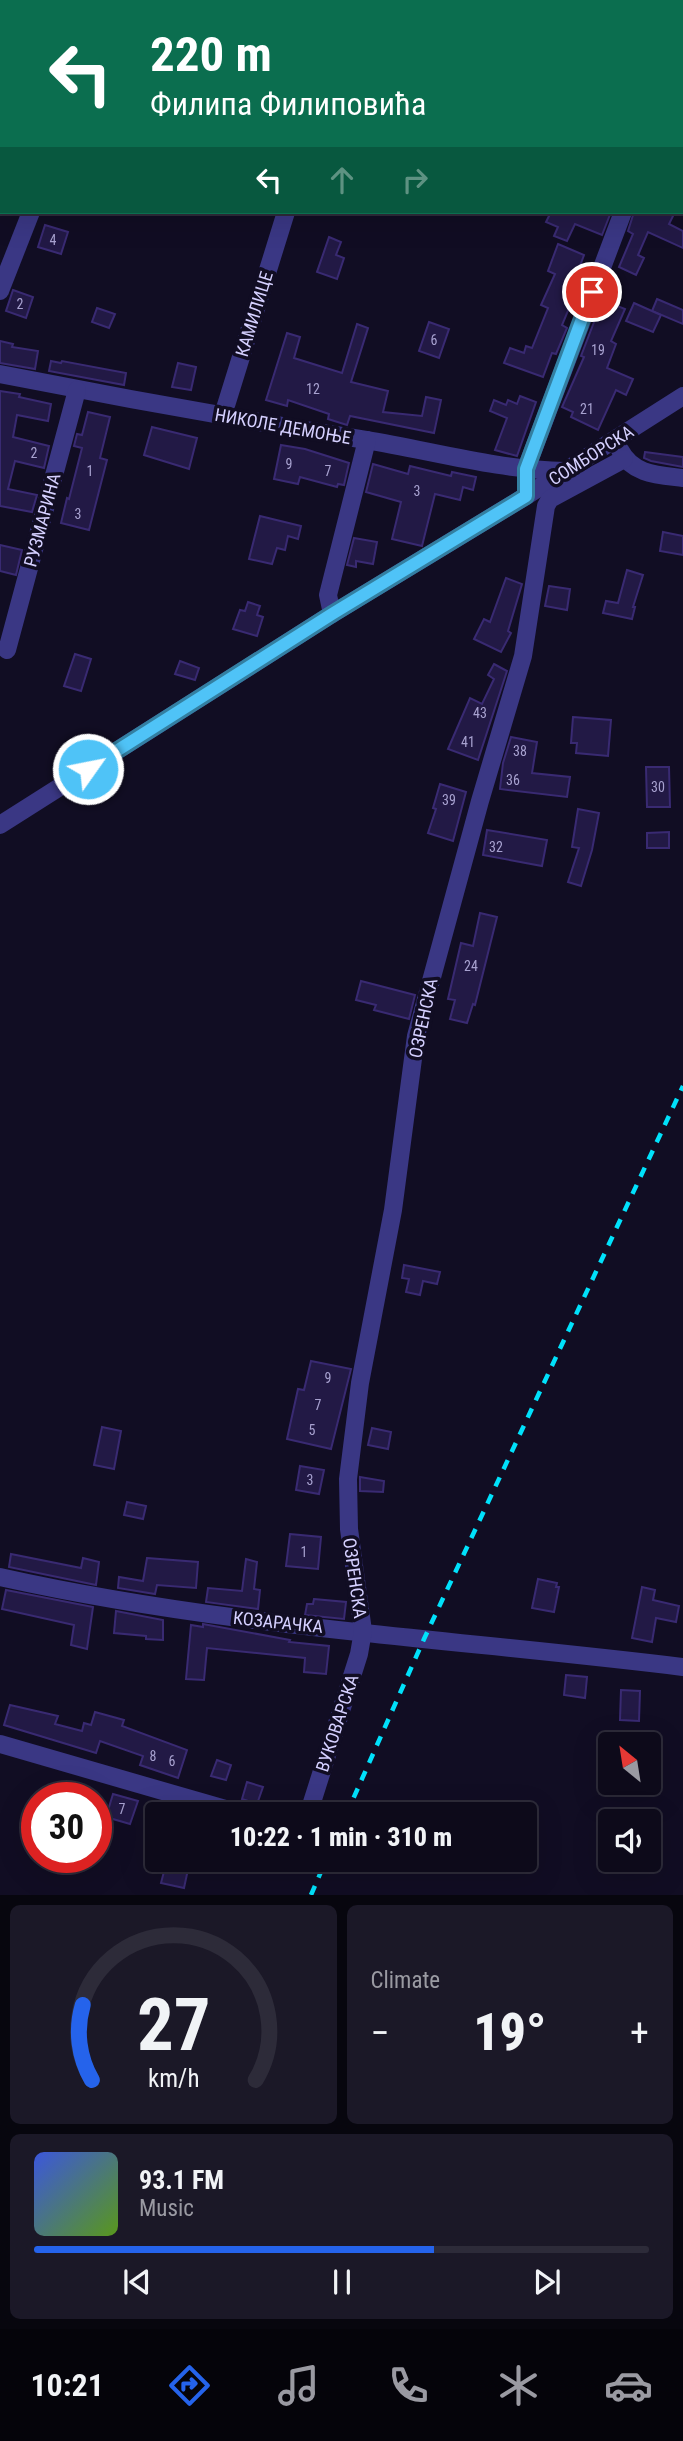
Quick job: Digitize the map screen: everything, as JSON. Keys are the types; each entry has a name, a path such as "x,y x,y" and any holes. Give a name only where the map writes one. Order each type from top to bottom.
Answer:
{"street":[{"path":"0,291 30,214"},
{"name":"КАМИЛИЦЕ","path":"223,415 285,214"},
{"path":"526,496 526,469 622,214"},
{"name":"НИКОЛЕ ДЕМОЊЕ","path":"0,374 526,469 566,471"},
{"name":"РУЗМАРИНА","path":"6,649 77,390"},
{"name":"СОМБОРСКА","path":"0,825 683,396"},
{"path":"615,439 624,459 642,473 683,478"},
{"path":"332,614 328,594 367,440"},
{"name":"ОЗРЕНСКА","path":"363,1631 349,1528 348,1479 360,1383 393,1210 416,1036 480,800 523,656 546,506 550,499 624,459"},
{"name":"КОЗАРАЧКА","path":"0,1577 52,1589 224,1616 683,1667"},
{"name":"ВУКОВАРСКА","path":"312,1802 359,1654 363,1631"},
{"path":"0,1744 201,1802"}],"building":[{"path":"550,214 610,214 602,235 575,224 567,241 554,236 558,227 546,222"},
{"path":"633,214 674,214 669,224 683,231 683,248 648,232 638,255 644,258 636,275 619,267 633,234 628,231"},
{"path":"45,225 68,232 61,254 38,247"},
{"path":"329,237 341,242 336,255 344,258 337,279 317,272"},
{"path":"558,244 584,255 573,285 578,287 562,325 567,328 556,354 552,353 543,377 504,363 510,348 524,353 526,346 532,348 548,308 541,305 555,274 548,271"},
{"path":"13,290 33,297 26,318 6,311"},
{"path":"657,299 683,310 683,324 652,311"},
{"path":"610,303 625,309 611,341 616,344 607,368 633,379 626,395 616,390 598,430 571,417 573,412 562,407 584,357 581,356 601,304 608,307"},
{"path":"634,303 661,315 653,332 626,321"},
{"path":"97,308 115,314 109,328 92,322"},
{"path":"429,322 449,329 439,358 419,351"},
{"path":"357,324 368,328 351,382 388,391 383,412 422,416 426,397 441,400 434,433 350,416 347,425 328,419 329,414 288,400 287,406 266,400 287,333 300,337 294,358 342,373"},
{"path":"0,341 13,344 12,347 38,351 35,369 0,363"},
{"path":"51,361 126,373 124,385 49,371"},
{"path":"178,363 196,367 191,390 172,387"},
{"path":"0,391 51,404 48,421 17,415 13,437 49,446 44,468 15,461 8,489 37,495 32,512 0,506"},
{"path":"520,396 536,402 517,456 495,450 507,418 490,411 494,400 506,405 508,400 517,404"},
{"path":"88,412 110,417 100,458 107,460 89,530 61,523 82,448 74,446 77,434 82,435"},
{"path":"152,427 197,438 189,469 144,455"},
{"path":"281,445 305,449 349,463 344,485 338,484 337,487 300,477 298,484 274,479"},
{"path":"645,452 683,457 683,467 651,461 644,458"},
{"path":"373,464 408,474 410,466 451,476 452,472 476,477 473,490 463,487 460,500 435,494 422,546 392,539 401,502 366,492"},
{"path":"260,516 301,526 298,539 288,536 285,550 277,548 272,564 249,559"},
{"path":"663,532 683,536 683,555 660,551"},
{"path":"354,538 377,542 373,564 356,561 356,567 347,565"},
{"path":"0,545 22,550 16,575 0,571"},
{"path":"627,570 643,575 632,619 603,613 606,601 618,603"},
{"path":"506,578 522,584 508,631 511,633 501,652 474,639 484,619 490,622"},
{"path":"549,586 570,589 567,610 545,606"},
{"path":"248,602 260,606 257,615 263,617 257,636 233,629 240,610 245,611"},
{"path":"75,654 91,659 81,691 64,686"},
{"path":"180,661 199,668 195,680 175,674"},
{"path":"494,664 507,671 478,760 448,749 470,698 482,704 494,679 488,675"},
{"path":"573,717 611,720 608,756 576,753 577,743 571,743"},
{"path":"511,737 537,742 532,773 570,777 567,797 500,789 503,763"},
{"path":"646,767 669,767 670,807 647,807"},
{"path":"440,784 466,792 453,841 428,833"},
{"path":"578,809 599,813 581,886 568,882 579,848 572,847"},
{"path":"487,830 547,840 542,866 483,855"},
{"path":"669,832 669,848 647,848 647,833"},
{"path":"480,913 497,917 475,1005 473,1004 467,1023 450,1019 455,1000 448,999 461,943 473,946"},
{"path":"361,981 415,995 409,1019 374,1010 376,1005 356,1000"},
{"path":"404,1265 440,1272 437,1284 423,1281 420,1295 406,1292 409,1279 402,1278"},
{"path":"311,1361 351,1369 331,1449 287,1439 298,1389 304,1390"},
{"path":"102,1427 121,1431 114,1469 94,1465"},
{"path":"372,1428 391,1432 388,1449 368,1445"},
{"path":"300,1466 324,1470 319,1494 296,1490"},
{"path":"360,1477 384,1481 383,1492 360,1491"},
{"path":"127,1502 146,1506 143,1519 124,1515"},
{"path":"290,1534 321,1537 318,1569 286,1566"},
{"path":"11,1554 81,1568 83,1558 99,1562 96,1585 9,1567"},
{"path":"147,1558 198,1562 196,1588 157,1585 155,1594 118,1588 119,1577 143,1581"},
{"path":"246,1559 257,1562 254,1589 260,1590 258,1609 206,1602 208,1588 242,1591"},
{"path":"538,1579 557,1583 556,1587 559,1587 554,1612 532,1608"},
{"path":"642,1587 655,1590 653,1600 679,1606 676,1622 656,1618 652,1642 632,1638"},
{"path":"6,1590 93,1607 87,1649 71,1645 74,1625 2,1609"},
{"path":"314,1599 346,1602 344,1619 305,1615 307,1604 313,1604"},
{"path":"116,1611 163,1620 163,1640 114,1633"},
{"path":"203,1624 290,1640 289,1642 329,1646 326,1674 304,1672 305,1658 207,1648 204,1680 186,1679 191,1625 203,1627"},
{"path":"566,1675 587,1677 585,1698 564,1695"},
{"path":"621,1690 640,1691 639,1721 620,1720"},
{"path":"10,1705 58,1716 55,1724 82,1731 84,1723 91,1725 95,1712 124,1720 122,1726 187,1750 178,1778 140,1765 143,1756 100,1741 96,1753 4,1725"},
{"path":"217,1760 231,1765 226,1780 211,1776"},
{"path":"247,1782 263,1787 258,1802 242,1799"},
{"path":"113,1794 138,1801 130,1824 112,1819"},
{"path":"164,1872 187,1872 184,1888 161,1883"}],"railway":[{"path":"352,1802 424,1639 683,1086"},
{"path":"311,1895 321,1872"}],"route":[{"path":"88,769 332,614 526,496 526,469 592,292"}]}
